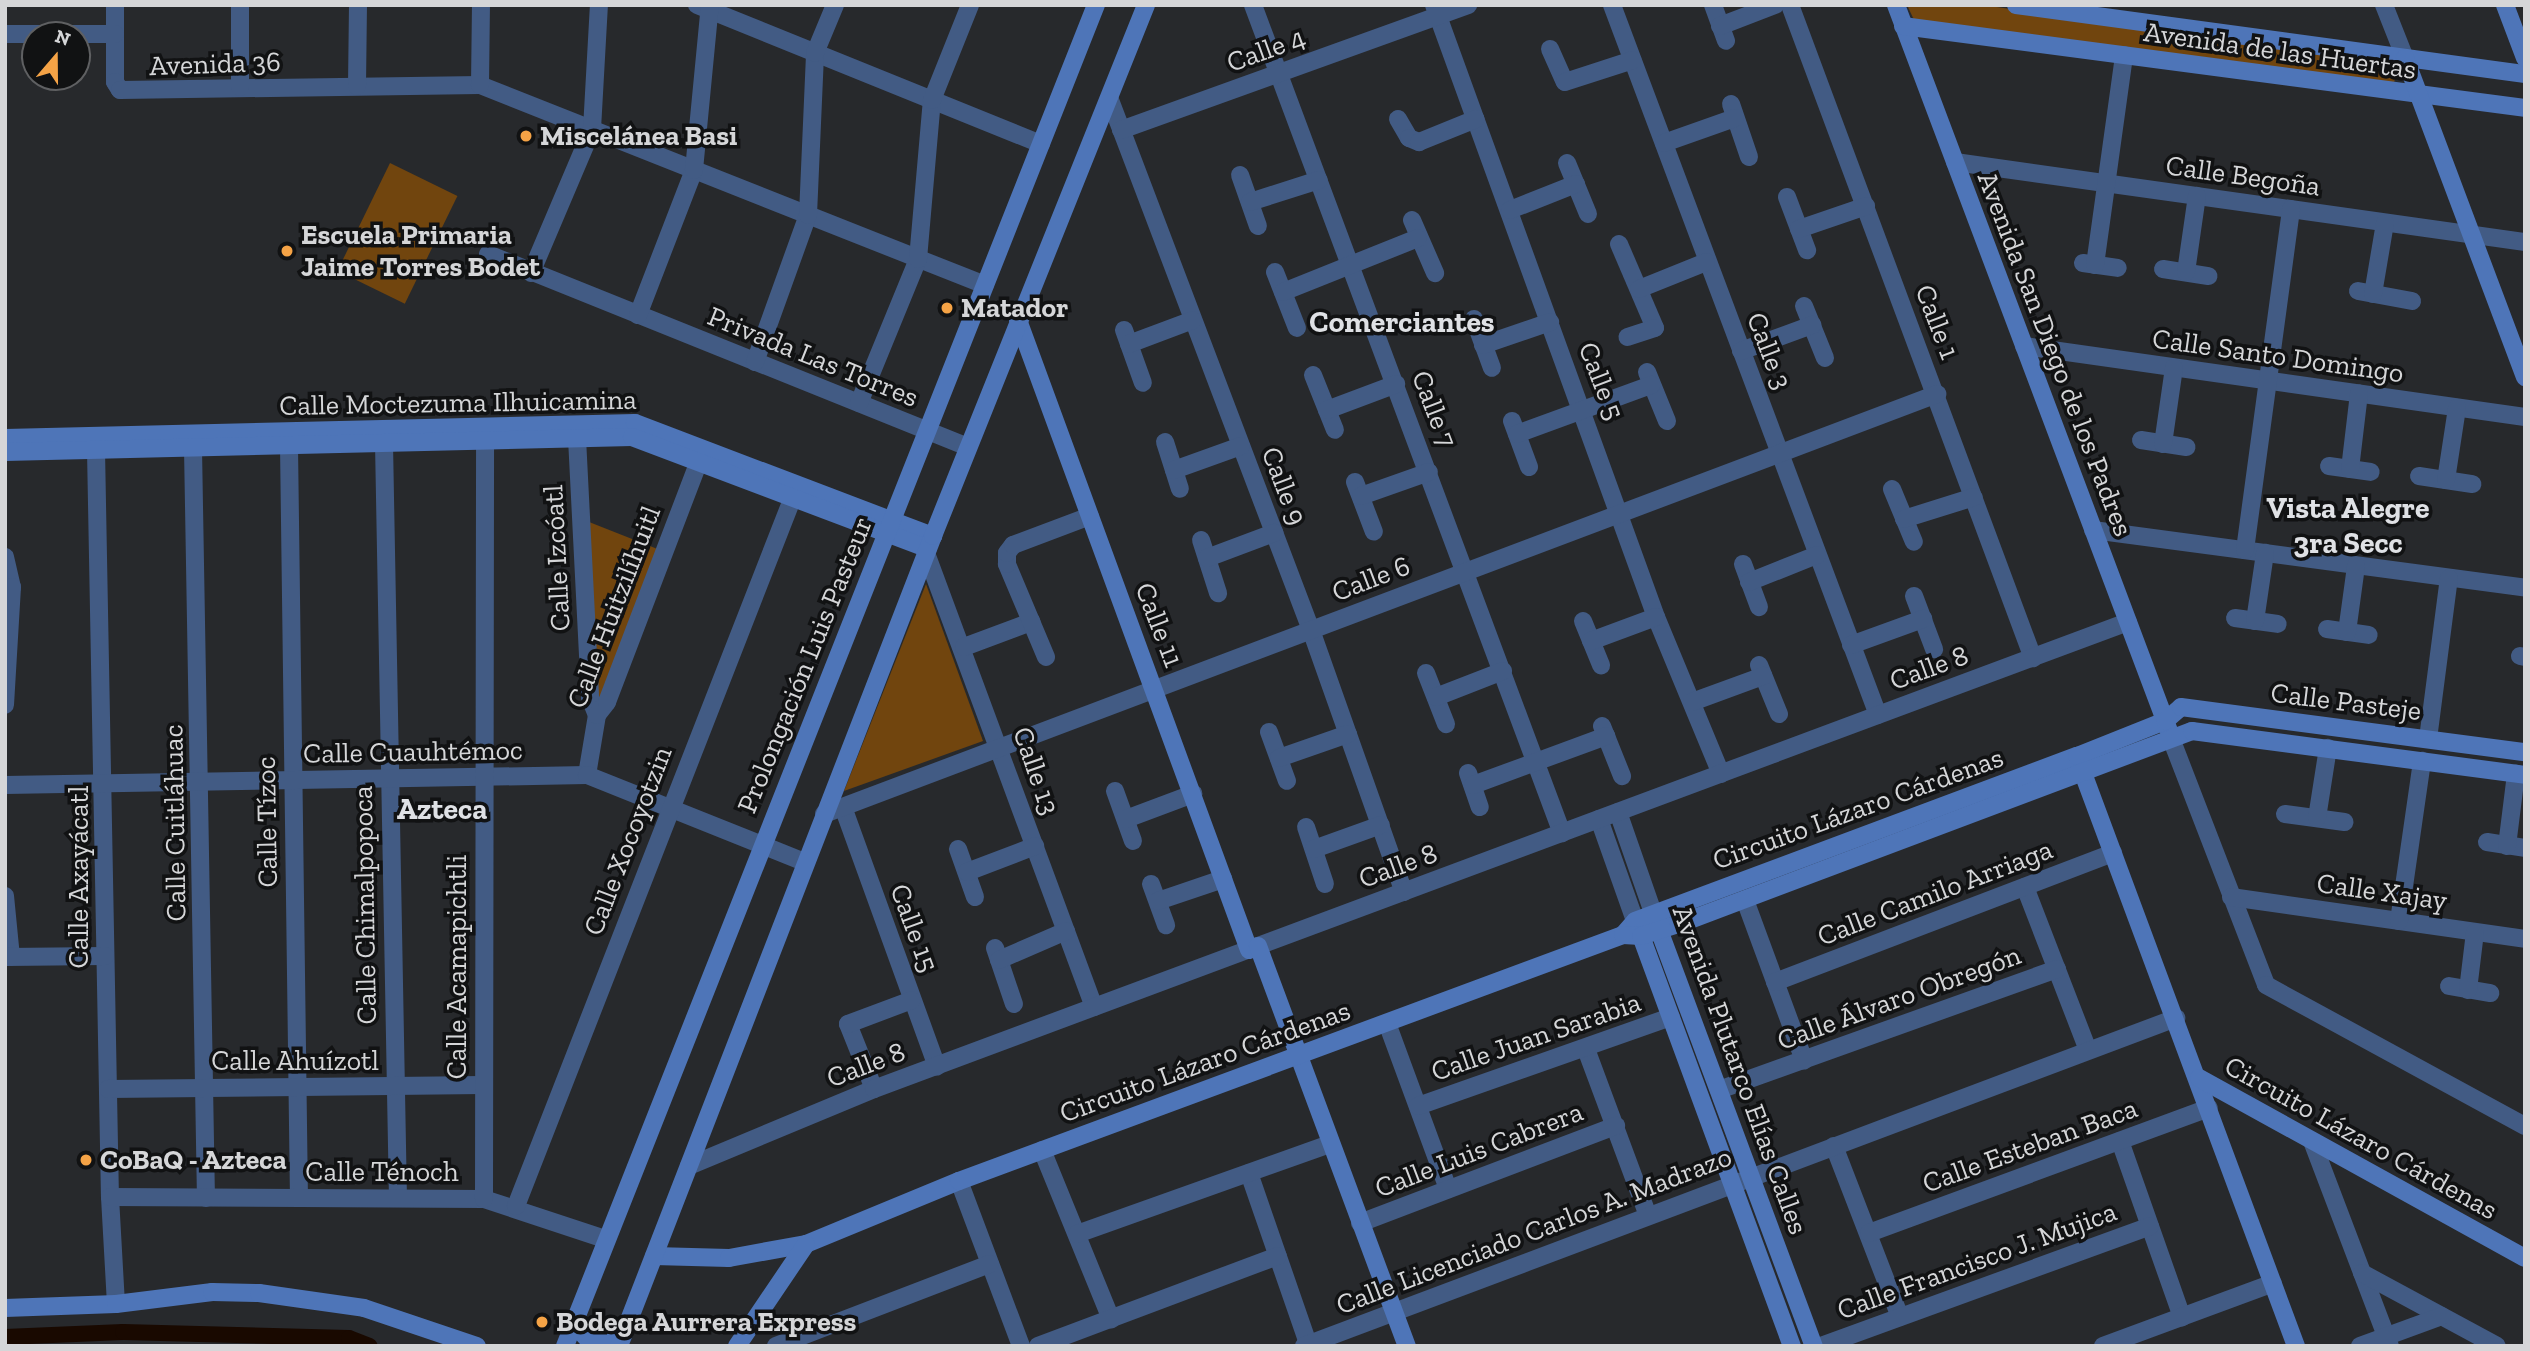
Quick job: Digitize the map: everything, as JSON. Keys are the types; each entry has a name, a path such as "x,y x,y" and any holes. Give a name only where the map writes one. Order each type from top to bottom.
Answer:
{"street":[{"path":"115,5 115,34"},
{"path":"240,5 240,88"},
{"path":"357,86 358,5"},
{"path":"481,5 480,85 985,285"},
{"path":"531,273 592,130 599,5"},
{"path":"755,362 808,215 815,53 835,5"},
{"path":"859,403 918,259 932,100 970,5"},
{"name":"Prolongación Luis Pasteur","path":"565,1346 760,845 1096,5"},
{"path":"574,1324 590,1342 619,1344 929,546 1146,5"},
{"name":"Calle 7","path":"1253,5 1538,761 1562,833"},
{"name":"Calle 4","path":"1121,130 1279,73 1436,11 1468,5"},
{"name":"Calle 3","path":"1612,5 1706,262 1878,715"},
{"path":"1713,5 1723,34 1775,5"},
{"name":"Calle 1","path":"1790,5 1937,394 2033,658"},
{"name":"Avenida San Diego de los Padres","path":"1896,5 2172,741"},
{"name":"Avenida de las Huertas","path":"2016,5 2525,74"},
{"path":"2384,5 2525,377"},
{"path":"2505,5 2525,58"},
{"path":"638,315 694,170 705,7 1041,144"},
{"name":"Calle 5","path":"1436,11 1584,410 1656,617 1721,774"},
{"name":"Avenida de las Huertas","path":"1903,26 2421,97 2525,108"},
{"name":"Avenida 36","path":"5,34 115,34 115,82 120,90 480,85"},
{"path":"1550,48 1565,82 1633,60"},
{"path":"2118,268 2089,264 2107,184 2124,55"},
{"name":"Calle 9","path":"1110,100 1311,630 1404,892"},
{"path":"1664,143 1733,111 1749,157"},
{"path":"1398,119 1409,138 1419,142 1476,119"},
{"name":"Calle Begoña","path":"1955,162 2525,242"},
{"path":"1567,163 1588,214"},
{"path":"1240,175 1258,226"},
{"path":"1250,202 1319,180"},
{"path":"1510,210 1576,184"},
{"path":"2186,272 2197,196"},
{"path":"1787,197 1807,250"},
{"path":"1799,229 1866,206"},
{"path":"2245,551 2291,209"},
{"path":"1412,220 1435,274"},
{"path":"2385,223 2365,292 2412,301"},
{"path":"1283,292 1418,238"},
{"path":"1619,244 1655,328 1627,337"},
{"name":"Privada Las Torres","path":"488,254 968,447"},
{"path":"1639,289 1706,262"},
{"path":"2163,269 2208,276"},
{"path":"1275,272 1297,328"},
{"path":"1804,306 1825,359"},
{"path":"1474,319 1492,368"},
{"name":"Calle 11","path":"1018,320 1223,879 1297,1056 1407,1346"},
{"path":"1143,383 1126,337 1193,320"},
{"path":"1483,345 1550,322"},
{"path":"1741,351 1812,325"},
{"name":"Calle Santo Domingo","path":"2024,346 2525,417"},
{"path":"2163,444 2174,368"},
{"path":"1313,375 1335,430"},
{"path":"1529,467 1515,427 1584,410 1649,378 1667,421"},
{"path":"1328,410 1396,384"},
{"name":"Calle 6","path":"824,814 1937,394"},
{"path":"2350,469 2359,394"},
{"path":"2446,480 2457,408"},
{"name":"Calle Moctezuma Ilhuicamina","path":"5,438 635,423 889,526 929,546"},
{"name":"Calle Izcóatl","path":"578,438 590,698 597,715"},
{"name":"Calle Moctezuma Ilhuicamina","path":"5,452 645,438 793,497 889,526"},
{"path":"2141,440 2186,447"},
{"name":"Calle Acamapichtli","path":"484,1199 482,776 485,442"},
{"path":"1164,442 1180,489"},
{"name":"Calle Chimalpopoca","path":"384,443 388,778 398,1198"},
{"name":"Calle Tízoc","path":"289,446 299,1198"},
{"path":"1174,470 1241,446"},
{"name":"Calle Cuitláhuac","path":"193,448 201,782 205,1198"},
{"name":"Calle Axayácatl","path":"96,450 105,783 110,1198 116,1304"},
{"name":"Calle Huitzilíhuitl","path":"587,775 597,715 607,702 699,461"},
{"path":"2329,466 2371,472"},
{"path":"1374,532 1358,489 1429,472"},
{"path":"2419,476 2472,485"},
{"path":"1892,489 1914,542"},
{"name":"Calle Xocoyotzin","path":"516,1206 669,808 793,497"},
{"path":"1905,519 1974,497"},
{"path":"1045,657 1007,564 1007,553 1013,545 1090,516"},
{"path":"2093,530 2525,588"},
{"path":"1207,558 1274,533"},
{"path":"1200,540 1219,593"},
{"name":"Calle 13","path":"929,546 1094,1007"},
{"path":"2255,621 2265,553"},
{"path":"1749,582 1817,555"},
{"path":"5,557 12,587 5,705"},
{"path":"1743,564 1759,607"},
{"path":"2347,632 2356,566"},
{"path":"2428,739 2449,578"},
{"path":"1914,596 1934,649"},
{"path":"1591,641 1656,617"},
{"path":"2235,618 2278,624"},
{"path":"1852,645 1923,619"},
{"path":"1583,621 1601,665"},
{"path":"964,647 1031,622"},
{"name":"Calle 8","path":"689,1166 874,1089 2128,622"},
{"path":"2327,629 2369,635"},
{"path":"1692,702 1761,670 1779,713"},
{"path":"1436,697 1503,671"},
{"path":"1426,673 1446,724"},
{"name":"Calle Pasteje","path":"2165,721 2181,707 2525,752"},
{"name":"Circuito Lázaro Cárdenas","path":"654,1256 729,1258 806,1244 959,1181 1633,931 2165,721"},
{"path":"1480,807 1471,779 1538,761 1604,731 1622,776"},
{"name":"Calle Pasteje","path":"2172,741 2199,731 2521,774"},
{"path":"1269,732 1287,781"},
{"path":"1279,758 1348,734"},
{"path":"2172,741 2259,972 2278,995 2525,1126"},
{"name":"Circuito Lázaro Cárdenas","path":"1656,922 1745,900 2172,741"},
{"path":"2317,818 2328,748"},
{"name":"Circuito Lázaro Cárdenas","path":"2077,755 2199,1078 2525,1258"},
{"path":"2399,921 2422,761"},
{"path":"2487,842 2516,847 2521,774"},
{"name":"Calle Cuauhtémoc","path":"5,785 587,775 805,862"},
{"path":"1115,791 1133,841"},
{"path":"1126,820 1192,794"},
{"name":"Calle 15","path":"843,807 937,1066"},
{"name":"Avenida Plutarco Elías Calles","path":"1618,812 1656,922 1814,1346"},
{"path":"2285,814 2344,822"},
{"name":"Avenida Plutarco Elías Calles","path":"1599,819 1633,931 1671,1017 1792,1346"},
{"path":"1314,849 1381,825"},
{"path":"1306,827 1325,884"},
{"path":"967,872 1035,846"},
{"path":"958,849 975,898"},
{"name":"Calle Camilo Arriaga","path":"1775,982 2113,853"},
{"path":"1158,901 1223,879"},
{"path":"1151,884 1166,925"},
{"path":"2025,887 2088,1050"},
{"path":"5,896 8,957 105,956"},
{"name":"Calle Xajay","path":"2231,897 2525,939"},
{"path":"1745,900 1804,1060"},
{"path":"1013,1004 997,954 1066,931"},
{"path":"2468,990 2475,932"},
{"name":"Calle Álvaro Obregón","path":"1719,1090 2057,969"},
{"path":"2449,986 2490,993"},
{"path":"874,1089 848,1024 912,1000"},
{"name":"Calle Juan Sarabia","path":"1418,1106 1671,1017"},
{"name":"Calle Licenciado Carlos A. Madrazo","path":"1307,1345 2176,1018"},
{"path":"1387,1023 1448,1189"},
{"path":"1586,1049 1648,1216"},
{"path":"2199,1078 2296,1346"},
{"name":"Calle Ahuízotl","path":"108,1089 483,1085"},
{"name":"Calle Esteban Baca","path":"1869,1233 2209,1108"},
{"name":"Calle Luis Cabrera","path":"1360,1223 1616,1126"},
{"path":"2120,1141 2182,1317"},
{"path":"2312,1141 2388,1341"},
{"path":"1077,1234 1331,1144"},
{"path":"1834,1146 1900,1317"},
{"path":"1042,1150 1111,1319"},
{"path":"1249,1173 1307,1345"},
{"path":"959,1181 1021,1346"},
{"name":"Calle Ténoch","path":"110,1198 484,1199 516,1206 605,1239"},
{"name":"Calle Francisco J. Mujica","path":"1821,1346 2150,1226"},
{"path":"737,1346 806,1244"},
{"path":"1038,1346 1278,1256"},
{"path":"776,1346 990,1264"},
{"path":"2362,1273 2497,1346"},
{"path":"2103,1346 2273,1283"},
{"path":"5,1308 116,1304 212,1292 298,1297 411,1321 477,1346"},
{"path":"2360,1346 2388,1341 2442,1316"}],"shaded area":[{"path":"1907,5 1983,5 2388,65 2396,74 2394,83 1915,22"},
{"path":"390,163 457,196 405,304 337,271"},
{"path":"584,520 660,550 602,704 594,701"},
{"path":"926,584 983,741 844,791"}],"waterway":[{"path":"5,1337 123,1332 349,1338 370,1346"}],"place":[{"name":"Miscelánea Basi","path":"526,136"},
{"name":"Escuela Primaria Jaime Torres Bodet","path":"287,251"},
{"name":"Matador","path":"947,308"},
{"name":"CoBaQ - Azteca","path":"86,1160"},
{"name":"Bodega Aurrera Express","path":"542,1322"}],"district":[{"name":"Comerciantes","path":"1402,322"},
{"name":"Vista Alegre 3ra Secc","path":"2348,525"},
{"name":"Azteca","path":"442,809"}]}
